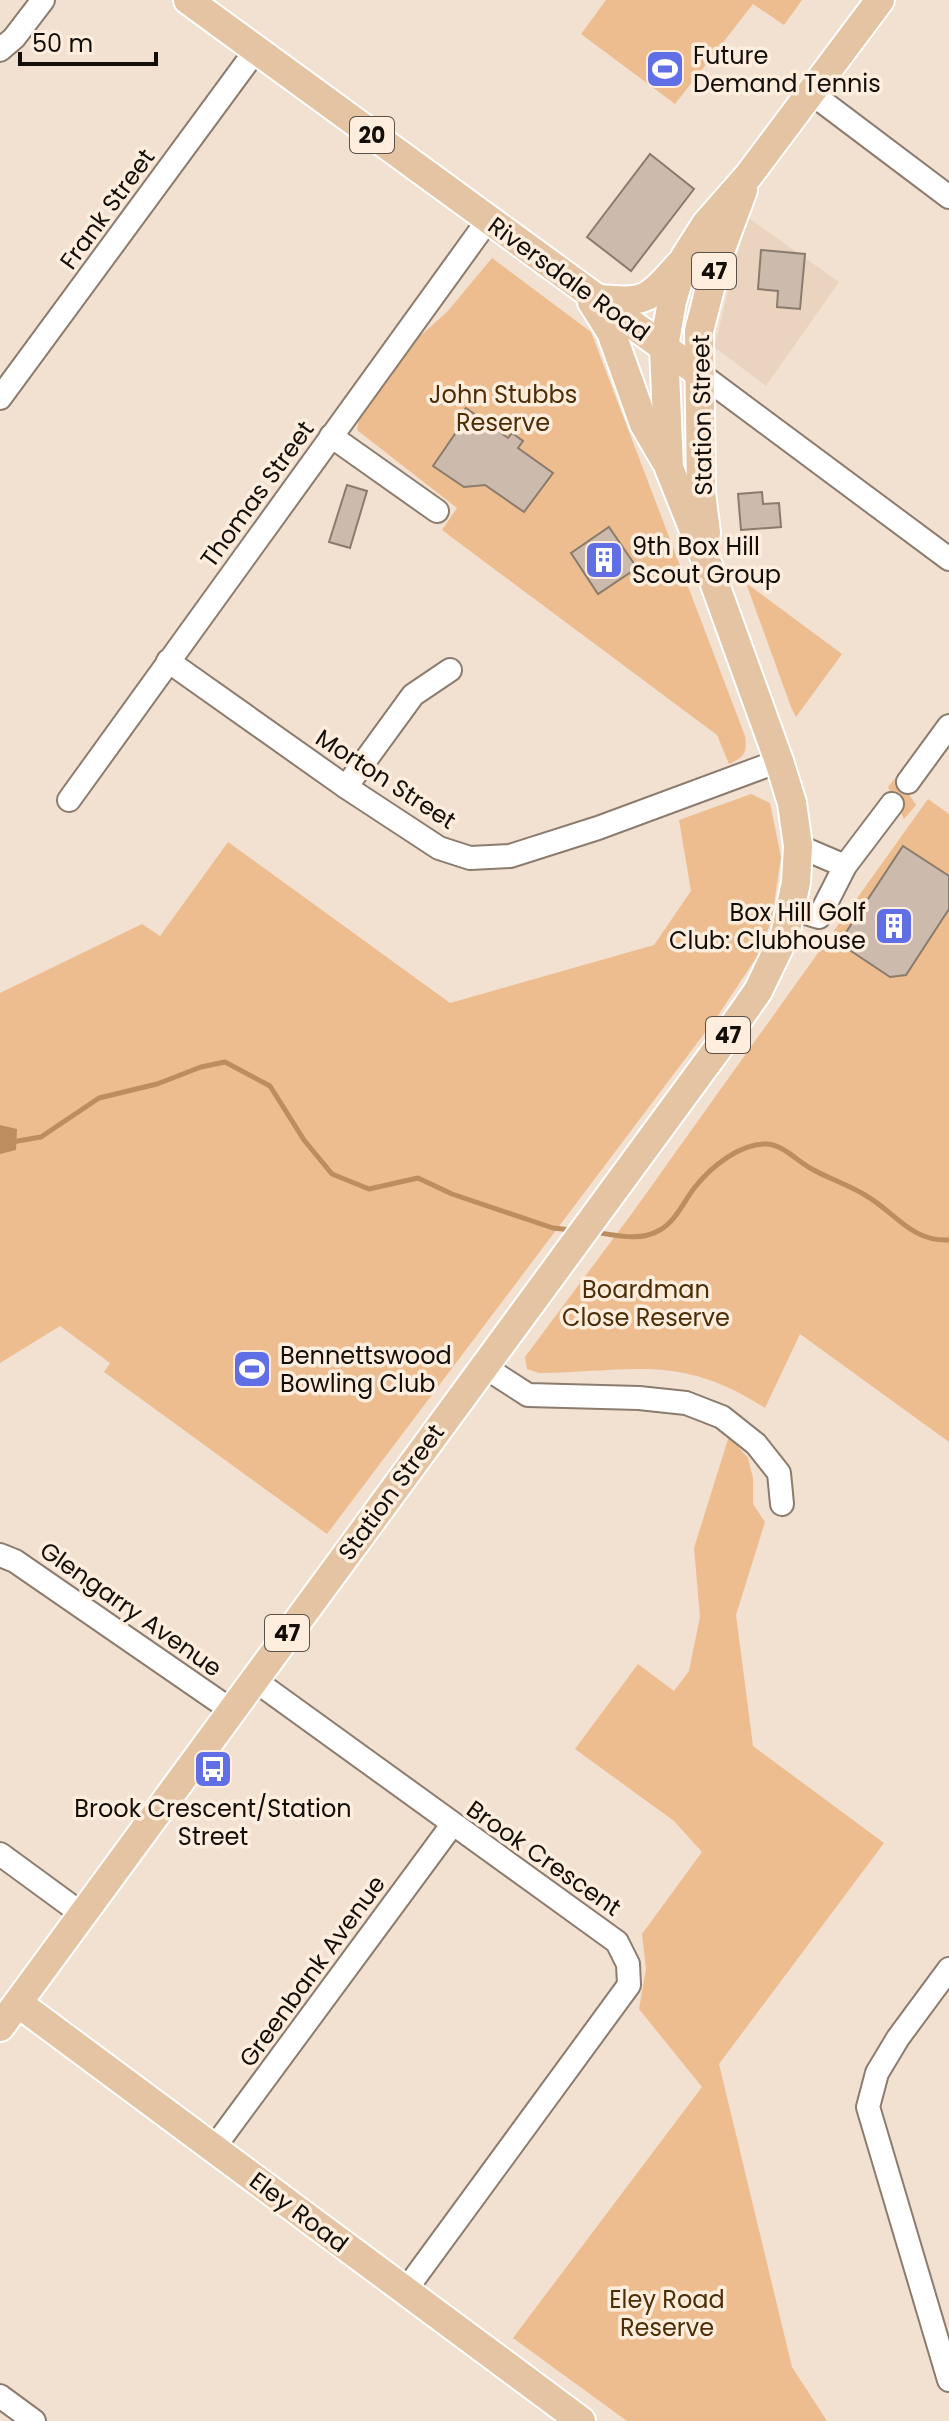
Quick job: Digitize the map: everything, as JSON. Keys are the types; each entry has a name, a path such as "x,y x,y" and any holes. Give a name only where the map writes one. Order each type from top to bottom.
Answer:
{"main road":[{"name":"Riversdale Road","path":"188,0 699,373"},
{"name":"Station Street","path":"0,2027 758,991 785,935 805,913 792,803 709,568 669,468 664,347 672,301 685,257 706,224 749,175 880,0"},
{"name":"Station Street","path":"709,568 701,492 699,331 718,257 749,175"},
{"path":"592,295 632,302 641,299 656,290 685,257"},
{"path":"592,295 611,332 644,424 669,468"},
{"name":"Eley Road","path":"18,2003 581,2421"}],"street":[{"path":"0,50 14,38 43,0"},
{"name":"Frank Street","path":"0,398 256,50"},
{"path":"811,93 949,197"},
{"name":"Thomas Street","path":"69,800 488,220"},
{"name":"Riversdale Road","path":"699,373 949,559"},
{"path":"331,436 437,511"},
{"name":"Morton Street","path":"168,661 346,787 439,848 470,858 510,856 584,833 779,761"},
{"path":"346,787 413,695 450,670"},
{"path":"908,782 949,726"},
{"name":"Station Street","path":"805,913 892,804"},
{"path":"798,846 845,866"},
{"path":"483,1366 528,1395 686,1403 722,1417 756,1444 779,1473 782,1504"},
{"name":"Glengarry Avenue","path":"0,1555 15,1561 231,1710"},
{"name":"Brook Crescent","path":"253,1679 617,1942 628,1964 629,1985 405,2291"},
{"name":"Greenbank Avenue","path":"213,2149 452,1825"},
{"path":"0,1854 82,1914"},
{"path":"949,1969 898,2038 877,2073 868,2107 949,2380"},
{"path":"0,2396 34,2421"}],"shaded area":[{"path":"747,217 839,282 766,386 714,347"},
{"path":"0,1125 17,1129 16,1150 0,1154"}],"green space":[{"name":"Future Demand Tennis","path":"606,0 802,0 784,25 753,4 675,104 581,34"},
{"name":"John Stubbs Reserve","path":"492,258 591,332 745,736 744,754 729,764 717,735 442,530 457,508 357,430 359,418 411,344 447,312"},
{"path":"746,583 842,654 796,717 791,707"},
{"path":"897,776 916,805 904,819 888,787"},
{"path":"751,794 770,803 781,857 772,918 760,952 719,1014 327,1534 104,1372 110,1363 60,1326 0,1363 0,993 142,924 160,936 228,842 450,1003 654,945 691,891 679,820"},
{"name":"Boardman Close Reserve","path":"928,799 949,814 949,1442 800,1334 765,1408 707,1379 681,1372 629,1369 539,1373 527,1369 525,1357 633,1212"},
{"name":"Eley Road Reserve","path":"729,1436 748,1458 753,1478 753,1504 765,1522 736,1615 753,1746 884,1843 719,2064 792,2367 827,2421 627,2421 513,2338 702,2087 639,2009 646,1969 642,1934 702,1852 674,1821 575,1749 638,1664 674,1691 689,1671 700,1617 694,1548"}],"building":[{"path":"650,154 694,189 631,271 587,237"},
{"path":"761,250 805,254 800,309 777,307 778,291 758,289"},
{"path":"466,408 508,438 512,433 523,441 518,448 553,473 524,512 485,485 464,487 433,466 459,428 455,425"},
{"path":"347,485 367,491 350,548 329,542"},
{"path":"762,492 763,504 779,503 781,527 741,530 738,494"},
{"name":"9th Box Hill Scout Group","path":"609,527 637,568 598,594 571,553"},
{"name":"Box Hill Golf Club: Clubhouse","path":"903,846 949,876 949,909 906,975 890,977 839,943"}],"waterway":[{"path":"0,1144 41,1137 99,1098 157,1084 201,1067 225,1062 270,1086 304,1140 332,1174 369,1189 418,1178 452,1194 553,1228 572,1230"},
{"path":"594,1232 636,1237 660,1230 718,1164 747,1147 767,1144 778,1147 810,1168 865,1195 914,1231 949,1240"}],"place":[{"name":"Future Demand Tennis","path":"665,69"},
{"name":"9th Box Hill Scout Group","path":"604,560"},
{"name":"Box Hill Golf Club: Clubhouse","path":"894,926"},
{"name":"Bennettswood Bowling Club","path":"252,1369"},
{"name":"Brook Crescent/Station Street","path":"213,1769"}]}
